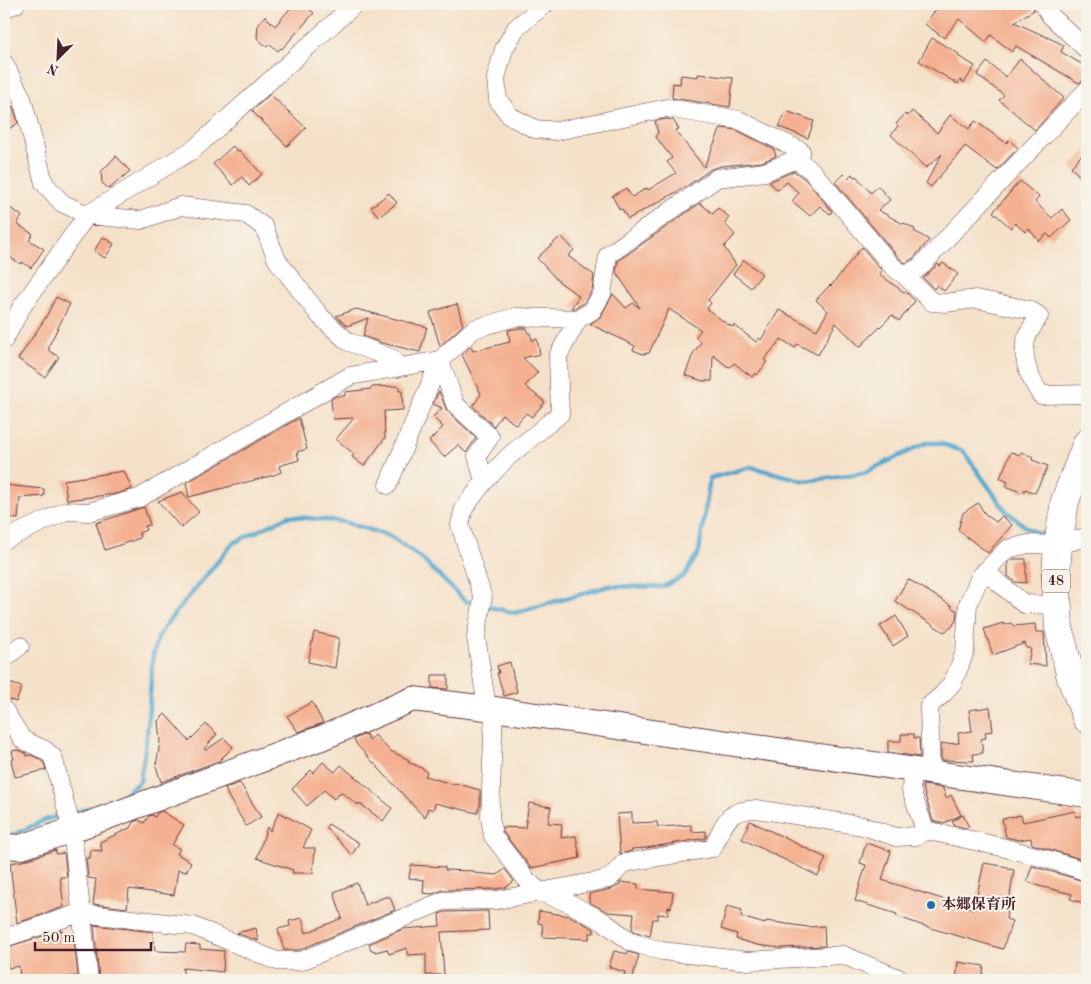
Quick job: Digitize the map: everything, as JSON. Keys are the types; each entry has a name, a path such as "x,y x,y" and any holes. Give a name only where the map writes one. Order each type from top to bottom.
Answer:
{"main road":[{"name":"48","path":"1087,443 1065,501 1058,545 1056,575 1060,628 1071,678 1087,719"}],"street":[{"path":"4,10 16,4"},
{"path":"4,340 22,308 87,215 194,149 355,4"},
{"path":"388,485 440,360 474,330 515,317 578,319 592,311 602,294 608,255 717,178 765,172 796,159 801,151 739,120 667,108 557,131 535,129 510,116 498,100 496,78 504,50 516,28 545,4"},
{"path":"1043,4 1050,15 1087,50"},
{"path":"4,63 22,98 44,183 62,203 87,215 141,220 181,206 246,214 264,227 277,260 320,316 347,341 393,359 397,368"},
{"path":"904,275 919,268 1087,90"},
{"path":"796,159 812,171 892,266 932,302 945,303 976,299 1030,310 1039,316 1026,339 1025,355 1029,377 1041,395 1087,394"},
{"path":"578,319 558,356 560,414 509,456 484,482 464,508 460,525 483,598 476,636 486,701 494,709 490,817 493,836 526,879 540,892 571,904 604,922 631,942 662,951 748,960 843,955 904,980"},
{"path":"4,540 66,511 88,512 139,498 350,376 440,360"},
{"path":"440,360 455,404 490,437 477,456 484,482"},
{"path":"925,830 911,790 921,771 929,706 954,682 965,651 968,604 980,577 1007,549 1028,544 1058,545 1087,537"},
{"path":"985,571 1024,604 1058,604"},
{"path":"4,659 20,646"},
{"path":"4,846 21,847 72,830 324,737 413,699 494,709 1087,795"},
{"path":"4,710 22,740 45,750 53,757 72,830 89,980"},
{"path":"4,938 80,913 192,926 277,961 301,961 443,900 497,900 609,879 624,863 713,848 726,821 741,810 756,810 864,826 896,837 917,836 925,830 1006,848 1056,861 1087,872"}],"building":[{"path":"294,4 314,4 309,9 314,13 282,49 278,51 270,44 267,47 257,38 258,24 265,16 275,26"},
{"path":"940,4 1032,4 1034,10 1014,22 1064,45 1061,52 1087,67 1085,80 1079,83 1016,46 1012,52 991,35 986,42 959,19 944,38 925,24"},
{"path":"932,38 975,66 964,83 960,80 958,84 919,61"},
{"path":"1020,59 1064,98 1035,130 999,100 1004,95 977,75 987,62 1006,77"},
{"path":"698,74 733,78 730,107 672,98 673,83 680,84 681,75 698,77"},
{"path":"270,94 306,128 287,146 252,111"},
{"path":"13,106 18,123 4,132 4,112"},
{"path":"786,111 814,121 808,138 779,127"},
{"path":"912,111 937,133 950,115 969,129 975,121 1006,143 1009,140 1018,148 997,170 965,146 931,187 926,183 942,154 926,168 891,135 898,126 896,124 905,114 908,116"},
{"path":"673,120 679,129 675,130 704,167 721,128 736,130 774,149 776,156 762,162 721,166 711,169 687,186 628,219 612,196 626,188 632,197 647,188 648,190 676,173 667,162 672,158 655,136 658,133 655,121"},
{"path":"233,146 262,174 249,186 242,177 233,185 213,164"},
{"path":"1087,149 1087,184 1071,167"},
{"path":"116,156 130,171 109,189 102,183 101,172"},
{"path":"794,171 805,179 832,211 830,214 820,206 810,216 792,201 799,193 787,182 778,190 769,182"},
{"path":"844,174 848,178 852,174 854,177 856,176 871,193 878,186 890,200 878,210 915,229 914,231 929,240 913,259 905,263 899,258 835,182"},
{"path":"1020,181 1039,197 1035,202 1052,218 1062,209 1071,220 1051,238 1047,234 1039,241 1028,228 1025,232 1015,223 1011,228 993,212"},
{"path":"389,193 397,203 379,217 371,207"},
{"path":"700,203 713,214 718,208 729,217 725,224 735,235 724,247 736,265 708,300 711,303 707,309 727,324 733,327 734,325 756,342 759,338 761,340 779,310 817,330 828,311 816,300 831,286 862,247 882,271 879,274 906,292 915,301 899,321 892,315 860,347 836,323 818,355 797,344 795,348 781,339 764,360 767,362 757,375 755,373 752,377 734,363 731,367 727,366 713,355 712,381 703,381 685,375 693,354 701,342 695,337 701,330 669,309 649,353 643,354 633,350 635,346 590,324 601,316 613,294 626,308 633,303 640,308 616,272 618,261"},
{"path":"4,204 22,216 17,224 33,234 29,240 44,249 31,268 22,262 20,264 4,253"},
{"path":"561,236 574,250 568,256 594,275 592,290 584,303 575,308 571,308 579,296 558,281 537,258"},
{"path":"103,237 114,244 105,258 94,251"},
{"path":"744,260 762,274 751,288 733,274"},
{"path":"943,263 958,274 944,291 937,285 934,289 923,278 938,264 940,266"},
{"path":"56,297 70,304 48,347 50,348 48,350 59,357 45,377 18,359 46,317"},
{"path":"457,304 463,325 440,346 430,312"},
{"path":"356,309 427,327 420,352 382,343 363,336 368,318 347,326 336,316"},
{"path":"527,328 532,340 537,339 540,354 523,358 538,372 525,386 545,402 532,417 526,413 516,425 502,414 494,426 473,406 481,394 462,355 471,346 473,351 510,342 508,330"},
{"path":"399,386 399,391 402,391 403,410 384,411 385,438 364,466 352,457 354,454 336,439 354,418 333,419 331,399 336,396 345,396 345,392 371,389 371,387"},
{"path":"439,391 447,411 476,438 466,453 458,445 444,457 429,441 443,427 433,417 442,408 433,404"},
{"path":"299,418 307,449 297,452 299,460 279,466 281,472 274,475 189,497 186,483"},
{"path":"1011,452 1020,455 1021,452 1033,457 1032,460 1048,466 1035,493 1025,489 1023,493 1006,486 1008,482 1000,478"},
{"path":"124,471 132,489 115,494 67,500 64,480"},
{"path":"4,485 44,489 44,496 20,498 18,519 4,517"},
{"path":"182,492 199,512 181,528 158,501"},
{"path":"978,503 985,514 996,522 1002,516 1012,525 988,553 958,530 963,513"},
{"path":"144,507 150,525 145,526 146,530 139,533 140,538 105,550 96,523"},
{"path":"1012,559 1026,559 1026,583 1015,582 1008,576 1008,563"},
{"path":"908,579 957,611 956,620 952,627 944,632 895,601"},
{"path":"896,616 908,636 893,646 880,626"},
{"path":"1003,623 1004,625 1011,623 1014,626 1035,624 1036,632 1044,632 1046,666 1028,664 1031,648 1026,648 1025,643 993,655 984,629"},
{"path":"314,632 339,638 335,668 308,662"},
{"path":"510,662 517,692 504,696 497,673 499,673 497,666"},
{"path":"432,675 448,675 448,689 432,688"},
{"path":"9,683 22,687 16,702 4,698"},
{"path":"312,702 323,723 298,732 287,716"},
{"path":"990,707 993,731 985,732 986,738 981,739 983,753 973,754 974,761 941,760 941,744 959,743 958,733 972,731 969,710"},
{"path":"165,714 189,741 206,724 217,734 204,749 206,750 224,738 233,747 219,761 161,782 156,766 160,742 158,721"},
{"path":"366,734 369,740 375,735 389,750 424,769 427,773 425,776 480,790 480,805 477,813 435,803 433,810 428,808 425,818 357,745 354,739"},
{"path":"901,734 914,734 914,738 919,738 920,757 888,752 888,741 901,741"},
{"path":"18,750 26,753 26,756 31,755 39,759 44,763 46,770 15,777 11,760 14,759 12,751"},
{"path":"323,762 335,772 341,765 392,808 383,821 341,792 334,799 324,790 307,806 292,789 311,770 313,773"},
{"path":"240,783 261,817 246,826 225,788"},
{"path":"922,785 943,788 946,798 951,795 961,815 944,823 933,821"},
{"path":"529,803 551,807 548,823 562,824 561,838 576,836 580,858 531,868 503,832 502,827 525,828"},
{"path":"162,811 184,825 172,845 180,849 177,854 191,862 186,872 178,870 174,895 129,889 127,908 93,904 96,879 88,878 86,858 90,858 91,850 102,851 100,842 130,828 133,822 139,820 144,823 149,816 155,817 157,813"},
{"path":"1075,811 1076,817 1087,815 1087,861 1032,844 1031,838 1019,840 1006,837 1002,819 1021,815 1023,822"},
{"path":"279,812 311,830 303,848 315,848 313,873 292,873 293,870 257,858 267,827 270,831"},
{"path":"632,813 632,823 657,822 658,827 691,825 692,832 706,831 706,838 632,849 632,851 620,854 617,814"},
{"path":"963,815 969,827 954,825 952,821"},
{"path":"750,821 826,858 818,876 742,839"},
{"path":"328,824 359,843 352,855 326,827"},
{"path":"866,843 891,851 882,880 974,909 984,863 1008,867 1008,869 1014,870 1006,919 1012,921 1003,949 924,926 896,916 897,914 855,901 866,865 860,863"},
{"path":"56,850 56,854 64,853 67,877 60,877 64,907 17,923 10,863"},
{"path":"411,865 445,867 445,870 474,871 474,873 497,875 505,869 514,881 507,887 496,889 443,890 432,894 423,893 424,880 409,878"},
{"path":"1032,866 1087,882 1087,904 1070,899 1072,894 1027,881"},
{"path":"620,882 638,884 638,889 673,892 671,908 668,907 668,915 658,914 658,919 653,919 650,936 632,929 634,914 608,912 589,902 589,894 612,889 620,885"},
{"path":"357,883 365,905 385,897 390,897 395,910 299,950 284,950 278,929 290,926 289,921 302,918 306,933 342,918 334,892"},
{"path":"727,906 742,910 741,917 765,924 766,921 808,927 824,926 825,946 781,948 757,945 736,939 737,934 721,929"},
{"path":"488,911 489,930 441,932 444,975 426,975 426,954 407,955 407,948 389,954 387,949 371,951 369,944 403,929 440,926 439,914 445,912"},
{"path":"539,911 570,916 594,929 594,933 590,933 589,939 543,937 542,924 538,923"},
{"path":"94,925 153,932 155,951 185,952 186,944 200,945 200,949 224,951 223,972 183,968 183,980 99,980"},
{"path":"256,928 258,941 237,933"},
{"path":"62,930 63,936 73,934 78,976 47,980 20,980 19,966 8,968 4,948"},
{"path":"614,951 639,955 632,979 624,977 625,972 609,967"},
{"path":"958,962 984,966 982,980 956,980"}],"waterway":[{"path":"486,606 515,613 609,586 662,587 684,576 699,552 710,478 751,467 805,481 864,473 926,443 939,443 963,451 1006,511 1027,528 1039,534 1052,533"},
{"path":"71,813 116,801 140,781 147,736 153,655 158,637 167,623 233,543 289,516 344,522 390,536 421,558 465,601 478,604"},
{"path":"9,837 47,819 64,815"}],"place":[{"name":"本郷保育所","path":"931,905"}]}
